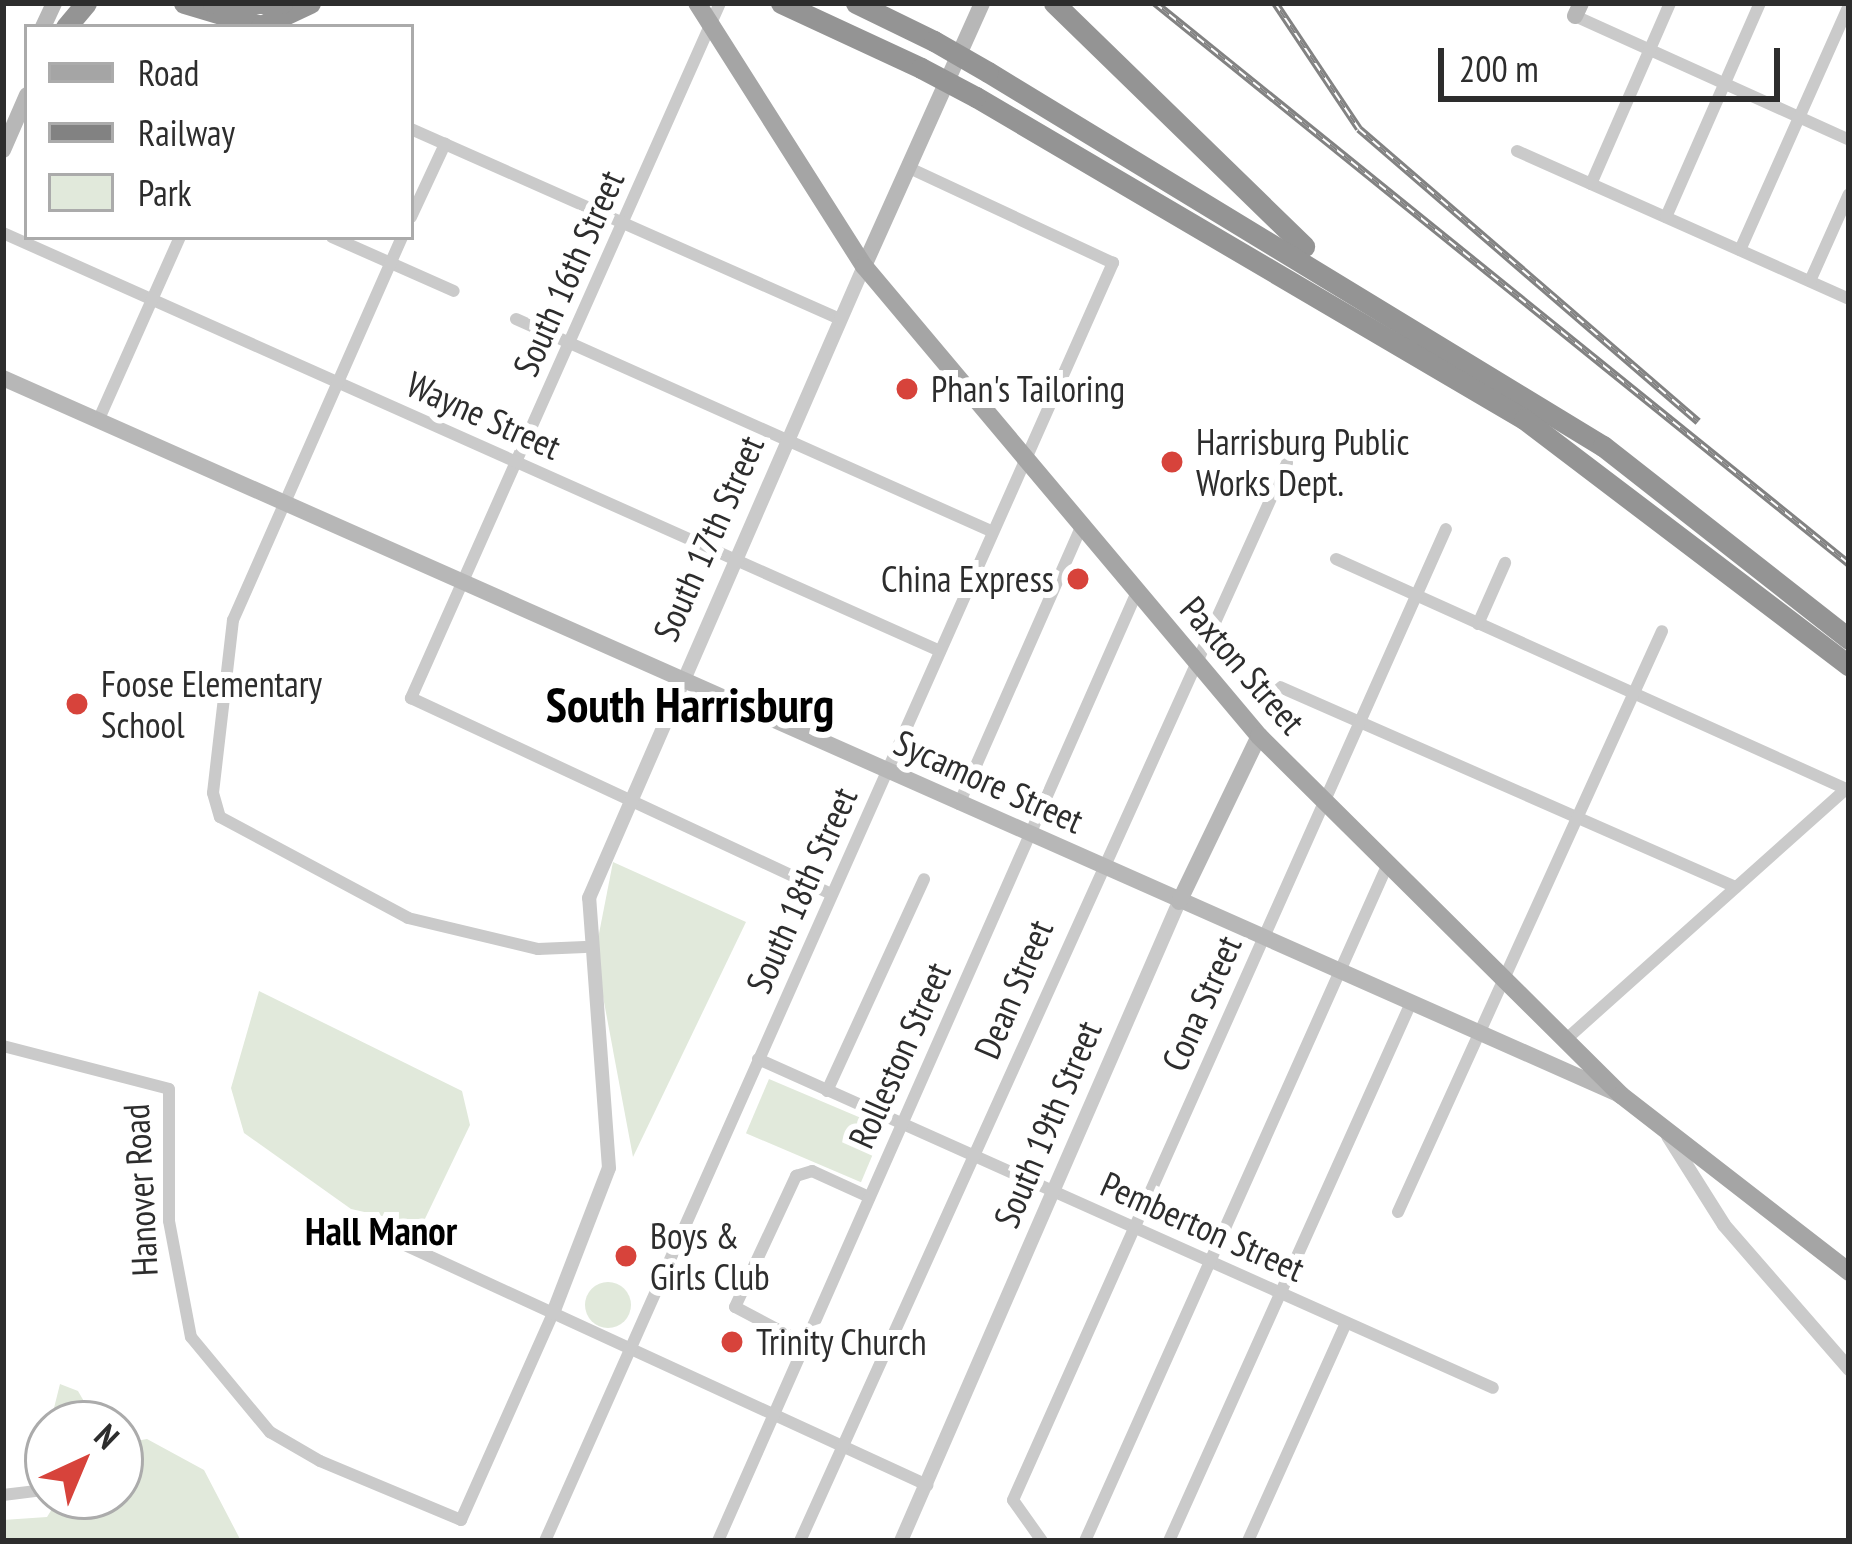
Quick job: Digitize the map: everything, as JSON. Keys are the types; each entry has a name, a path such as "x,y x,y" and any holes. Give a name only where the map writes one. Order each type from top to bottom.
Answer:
{"highway":[{"path":"184,3 254,24"},
{"path":"212,3 282,3"},
{"path":"265,24 310,3"},
{"path":"781,3 976,97 1524,419 1849,666"},
{"path":"856,3 934,41 1397,313 1603,446 1849,639"},
{"path":"1043,3 1095,42"},
{"path":"1054,3 1267,214 1397,313"}],"main road":[{"name":"Paxton Street","path":"698,3 716,11 864,266 1259,736 1621,1095 1849,1272"},
{"name":"South 17th Street","path":"864,266 982,3"},
{"path":"3,150 24,105"},
{"name":"Sycamore Street","path":"3,378 1621,1095"},
{"name":"South 19th Street","path":"1179,902 1259,736"}],"street":[{"path":"1592,184 1670,3"},
{"path":"1666,217 1760,3"},
{"path":"1740,250 1849,5"},
{"path":"1578,9 1648,49 1849,140"},
{"name":"South 16th Street","path":"629,796 411,698 716,11"},
{"path":"414,130 841,319"},
{"path":"414,211 445,144"},
{"path":"1517,151 1849,299"},
{"name":"South 18th Street","path":"544,1541 1113,263 909,168"},
{"path":"1810,281 1849,194"},
{"name":"Wayne Street","path":"3,233 940,651"},
{"path":"98,421 179,240"},
{"path":"339,240 454,291"},
{"path":"401,240 284,504 220,679 220,818 443,931 585,947"},
{"name":"South 17th Street","path":"461,1520 553,1313 609,1168 585,947 589,898 629,796 864,266"},
{"path":"516,319 993,532"},
{"name":"Dean Street","path":"800,1541 1286,463"},
{"path":"959,804 1082,526"},
{"name":"Cona Street","path":"1042,1541 1012,1500 1446,530"},
{"path":"1336,559 1846,789 1564,1041"},
{"path":"1478,623 1505,562"},
{"name":"Rolleston Street","path":"718,1541 1136,594"},
{"path":"1398,1212 1662,631"},
{"path":"1280,687 1736,887"},
{"path":"629,796 832,894"},
{"path":"1085,1541 1387,866"},
{"path":"827,1090 924,879"},
{"name":"South 19th Street","path":"901,1541 1179,902"},
{"path":"1169,1541 1410,1005"},
{"name":"Hanover Road","path":"3,1046 169,1089 176,1293 226,1389 320,1461 461,1520"},
{"name":"Pemberton Street","path":"758,1059 1493,1388"},
{"path":"1668,1136 1724,1225 1849,1370"},
{"path":"805,1344 735,1307 796,1176 812,1171 868,1197"},
{"path":"405,1245 927,1485"},
{"path":"1247,1541 1346,1323"}],"green space":[{"path":"613,862 746,922 633,1157 595,954"},
{"path":"259,991 462,1091 470,1125 422,1225 351,1209 244,1133 231,1088"},
{"path":"769,1079 884,1128 861,1182 746,1133"},
{"path":"608,1282 624,1289 631,1305 624,1321 608,1328 592,1321 585,1305 592,1289"},
{"path":"60,1384 78,1391 83,1400 56,1400"},
{"path":"144,1440 204,1470 241,1541 3,1541 3,1520 144,1520"}],"railway":[{"path":"1155,3 1849,564"},
{"path":"1275,3 1359,129 1698,422"}],"place":[{"name":"Phan's Tailoring","path":"907,389"},
{"name":"Harrisburg Public Works Dept.","path":"1172,462"},
{"name":"China Express","path":"1078,579"},
{"name":"Foose Elementary School","path":"77,704"},
{"name":"Boys & Girls Club","path":"626,1256"},
{"name":"Trinity Church","path":"732,1342"}],"district":[{"name":"South Harrisburg","path":"690,705"},
{"name":"Hall Manor","path":"381,1231"}]}
